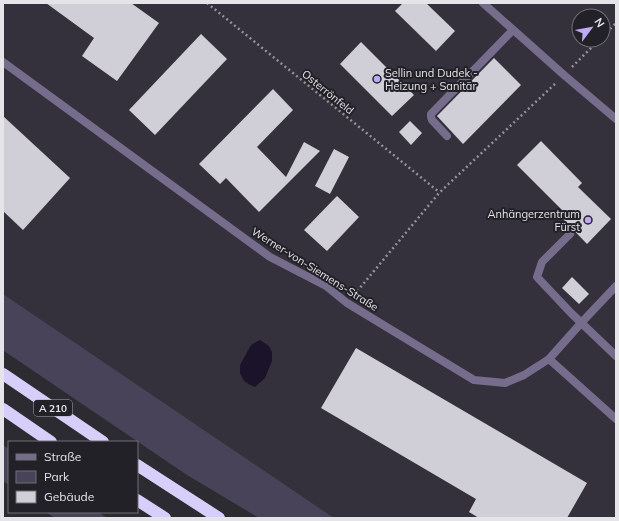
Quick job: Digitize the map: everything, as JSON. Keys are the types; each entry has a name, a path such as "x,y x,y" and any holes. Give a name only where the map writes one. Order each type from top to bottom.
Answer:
{"highway":[{"name":"A 210","path":"3,374 102,441"},
{"name":"A 210","path":"3,409 50,441"},
{"path":"138,466 219,518"},
{"path":"138,501 165,518"}],"street":[{"path":"483,3 616,119"},
{"path":"447,136 432,120 431,114 513,30"},
{"name":"Werner-von-Siemens-Straße","path":"3,62 270,256 326,286 347,303 474,380 505,383 524,375 549,360 616,286"},
{"path":"570,234 542,262 537,277 571,313 616,356"},
{"path":"549,360 616,419"}],"path":[{"name":"Osterrönfeld","path":"207,3 439,192"},
{"path":"347,303 439,192 591,48"}],"shaded area":[{"path":"3,3 616,3 616,518 334,518 3,294"},
{"path":"260,340 269,346 272,352 272,361 265,378 255,387 244,381 240,373 240,365 251,345"}],"green space":[{"path":"3,294 334,518 259,518 187,475 4,351"},
{"path":"3,445 8,448 8,484 3,481"},
{"path":"48,513 100,513 107,518 55,518"}],"building":[{"path":"46,3 131,3 159,23 117,81 82,56 94,38"},
{"path":"403,3 426,3 455,31 436,51 395,11"},
{"path":"201,34 227,59 155,135 129,110"},
{"name":"Sellin und Dudek - Heizung + Sanitär","path":"361,42 414,95 392,116 340,64"},
{"path":"494,58 521,85 463,144 437,116"},
{"path":"273,89 293,110 257,147 286,177 304,142 320,151 259,212 226,178 220,184 199,164"},
{"path":"3,116 70,178 23,230 3,211"},
{"path":"410,121 422,133 411,145 399,132"},
{"path":"541,141 582,183 578,187 611,219 587,244 564,220 568,216 517,165"},
{"path":"334,149 349,157 330,194 315,186"},
{"path":"337,196 359,217 327,251 304,230"},
{"path":"572,277 589,294 579,304 562,288"},
{"path":"356,348 587,483 567,518 479,518 469,512 476,499 321,408"}],"place":[{"name":"Sellin und Dudek - Heizung + Sanitär","path":"377,79"},
{"name":"Anhängerzentrum Fürst","path":"588,220"}]}
